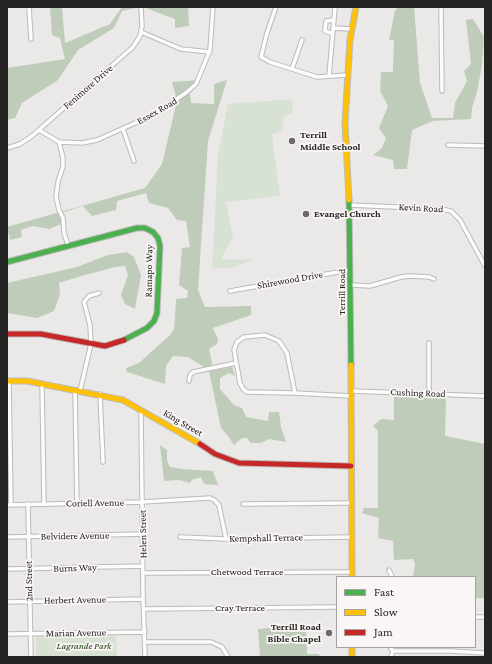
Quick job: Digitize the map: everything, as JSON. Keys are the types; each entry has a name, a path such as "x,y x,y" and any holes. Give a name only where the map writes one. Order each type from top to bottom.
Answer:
{"street":[{"path":"29,7 31,39"},
{"name":"Fenimore Drive","path":"7,148 20,144 39,130 133,47 142,26 141,7"},
{"name":"Essex Road","path":"39,130 59,142 82,143 97,140 153,115 187,92 196,84 210,52 213,7"},
{"path":"276,7 261,57 292,70 317,77 348,75"},
{"path":"328,76 335,7"},
{"name":"Terrill Road","path":"352,575 349,205 345,123 352,29 356,7"},
{"path":"441,7 442,91"},
{"path":"333,34 325,31 326,21 334,20"},
{"path":"333,28 352,29"},
{"path":"140,32 181,50 210,52"},
{"path":"292,70 302,40"},
{"path":"123,129 134,161"},
{"path":"59,142 63,158 63,166 58,182 56,197 58,210 63,218 64,233 68,245"},
{"path":"448,145 485,146"},
{"name":"Kevin Road","path":"349,205 441,209 451,211 460,220 485,266"},
{"name":"Ramapo Way","path":"7,262 141,227 153,232 158,238 160,244 157,313 154,321 147,328 114,344 100,346 91,344"},
{"name":"Shirewood Drive","path":"230,290 350,270"},
{"path":"350,285 370,286 401,277 411,276 429,277 434,279"},
{"path":"77,504 78,391 91,344 90,325 84,302 89,296 99,293"},
{"path":"7,334 41,334 91,344"},
{"path":"265,335 274,338 281,344 286,351 295,392 247,392 240,385 234,347 237,342 241,338 265,335"},
{"path":"429,343 430,394"},
{"path":"189,381 190,375 193,372 236,362"},
{"path":"8,381 9,505"},
{"name":"King Street","path":"8,381 27,381 100,394 123,400 215,454 231,461 248,464 351,466"},
{"path":"42,384 44,504"},
{"name":"Cushing Road","path":"295,392 485,396"},
{"path":"100,394 103,462"},
{"name":"Helen Street","path":"141,411 145,657"},
{"name":"Coriell Avenue","path":"9,505 142,502 207,498 214,500 219,505 226,538"},
{"path":"243,504 351,503"},
{"name":"2nd Street","path":"28,504 31,657"},
{"name":"Belvidere Avenue","path":"7,537 143,534"},
{"name":"Kempshall Terrace","path":"180,537 351,537"},
{"name":"Burns Way","path":"7,569 143,566"},
{"path":"390,570 392,576"},
{"name":"Chetwood Terrace","path":"143,573 352,575"},
{"name":"Herbert Avenue","path":"7,602 143,599"},
{"name":"Cray Terrace","path":"144,608 336,608"},
{"name":"Marian Avenue","path":"7,634 145,632"},
{"path":"145,642 211,642 222,647 228,657"},
{"path":"391,657 391,649 485,653"}],"green space":[{"path":"50,7 62,7 65,43 110,24 122,7 140,7 122,11 114,28 78,50 58,80 22,103 15,118 7,120 7,68 65,59 60,38 52,35"},
{"path":"143,7 188,7 189,26 175,28 175,19"},
{"path":"398,7 414,7 420,83 432,118 453,118 455,103 467,81 464,71 471,64 466,20 473,19 484,37 482,65 477,92 472,108 471,119 433,121 412,130 407,169 394,169 393,160 373,155 382,148 386,138 379,128 388,106 380,91 381,72 393,72 394,40 389,40 395,11"},
{"path":"199,80 190,94 191,103 214,104 214,84 227,80 208,141 198,290 205,307 251,306 251,315 213,328 218,339 217,344 209,349 213,368 207,369 188,357 173,356 166,366 165,384 127,372 126,368 139,363 169,336 174,329 176,299 187,298 188,291 179,285 182,248 190,247 186,221 177,220 168,208 149,203 146,193 117,201 116,210 92,216 83,206 61,213 64,223 49,229 33,226 21,230 22,237 10,240 9,234 7,234 7,227 145,188 162,164 177,101 172,82"},
{"path":"292,99 293,112 283,118 283,131 272,134 280,196 226,202 233,237 221,259 253,260 234,267 212,269 218,154 228,104"},
{"path":"127,252 134,257 141,275 135,309 125,304 121,295 128,275 125,266 115,267 59,283 60,295 54,311 37,318 7,313 7,283 77,267 108,255"},
{"path":"232,367 235,376 229,373 220,378 220,389 234,405 242,408 246,417 268,421 269,412 279,412 281,427 286,442 269,439 261,443 251,443 247,438 242,438 234,445 221,428 209,371"},
{"path":"394,396 446,398 445,436 485,444 485,598 476,598 476,576 413,576 415,564 413,559 394,560 393,541 378,538 379,518 362,513 364,508 378,508 378,431 373,426 381,419 394,420"},
{"path":"160,445 167,450 167,460 170,467 213,471 218,485 204,484 201,477 192,480 190,483 179,480 164,481"},
{"path":"306,625 307,654 318,654 322,657 260,657 258,629"},
{"name":"Lagrande Park","path":"116,634 117,657 36,657 36,636"}],"traffic: fast":[{"path":"349,200 351,365"},
{"path":"7,262 137,228 145,228 153,232 158,238 160,246 157,313 154,321 147,328 124,340"}],"traffic: slow":[{"path":"349,200 345,123 350,40 356,7"},
{"path":"351,365 352,576"},
{"path":"7,381 27,381 123,400 200,444"},
{"path":"352,648 352,657"}],"traffic: jam":[{"path":"7,334 41,334 105,346 124,340"},
{"path":"200,444 215,454 239,463 351,466"}],"place":[{"name":"Terrill Middle School","path":"292,141"},
{"name":"Evangel Church","path":"306,214"},
{"name":"Terrill Road Bible Chapel","path":"329,633"}]}
